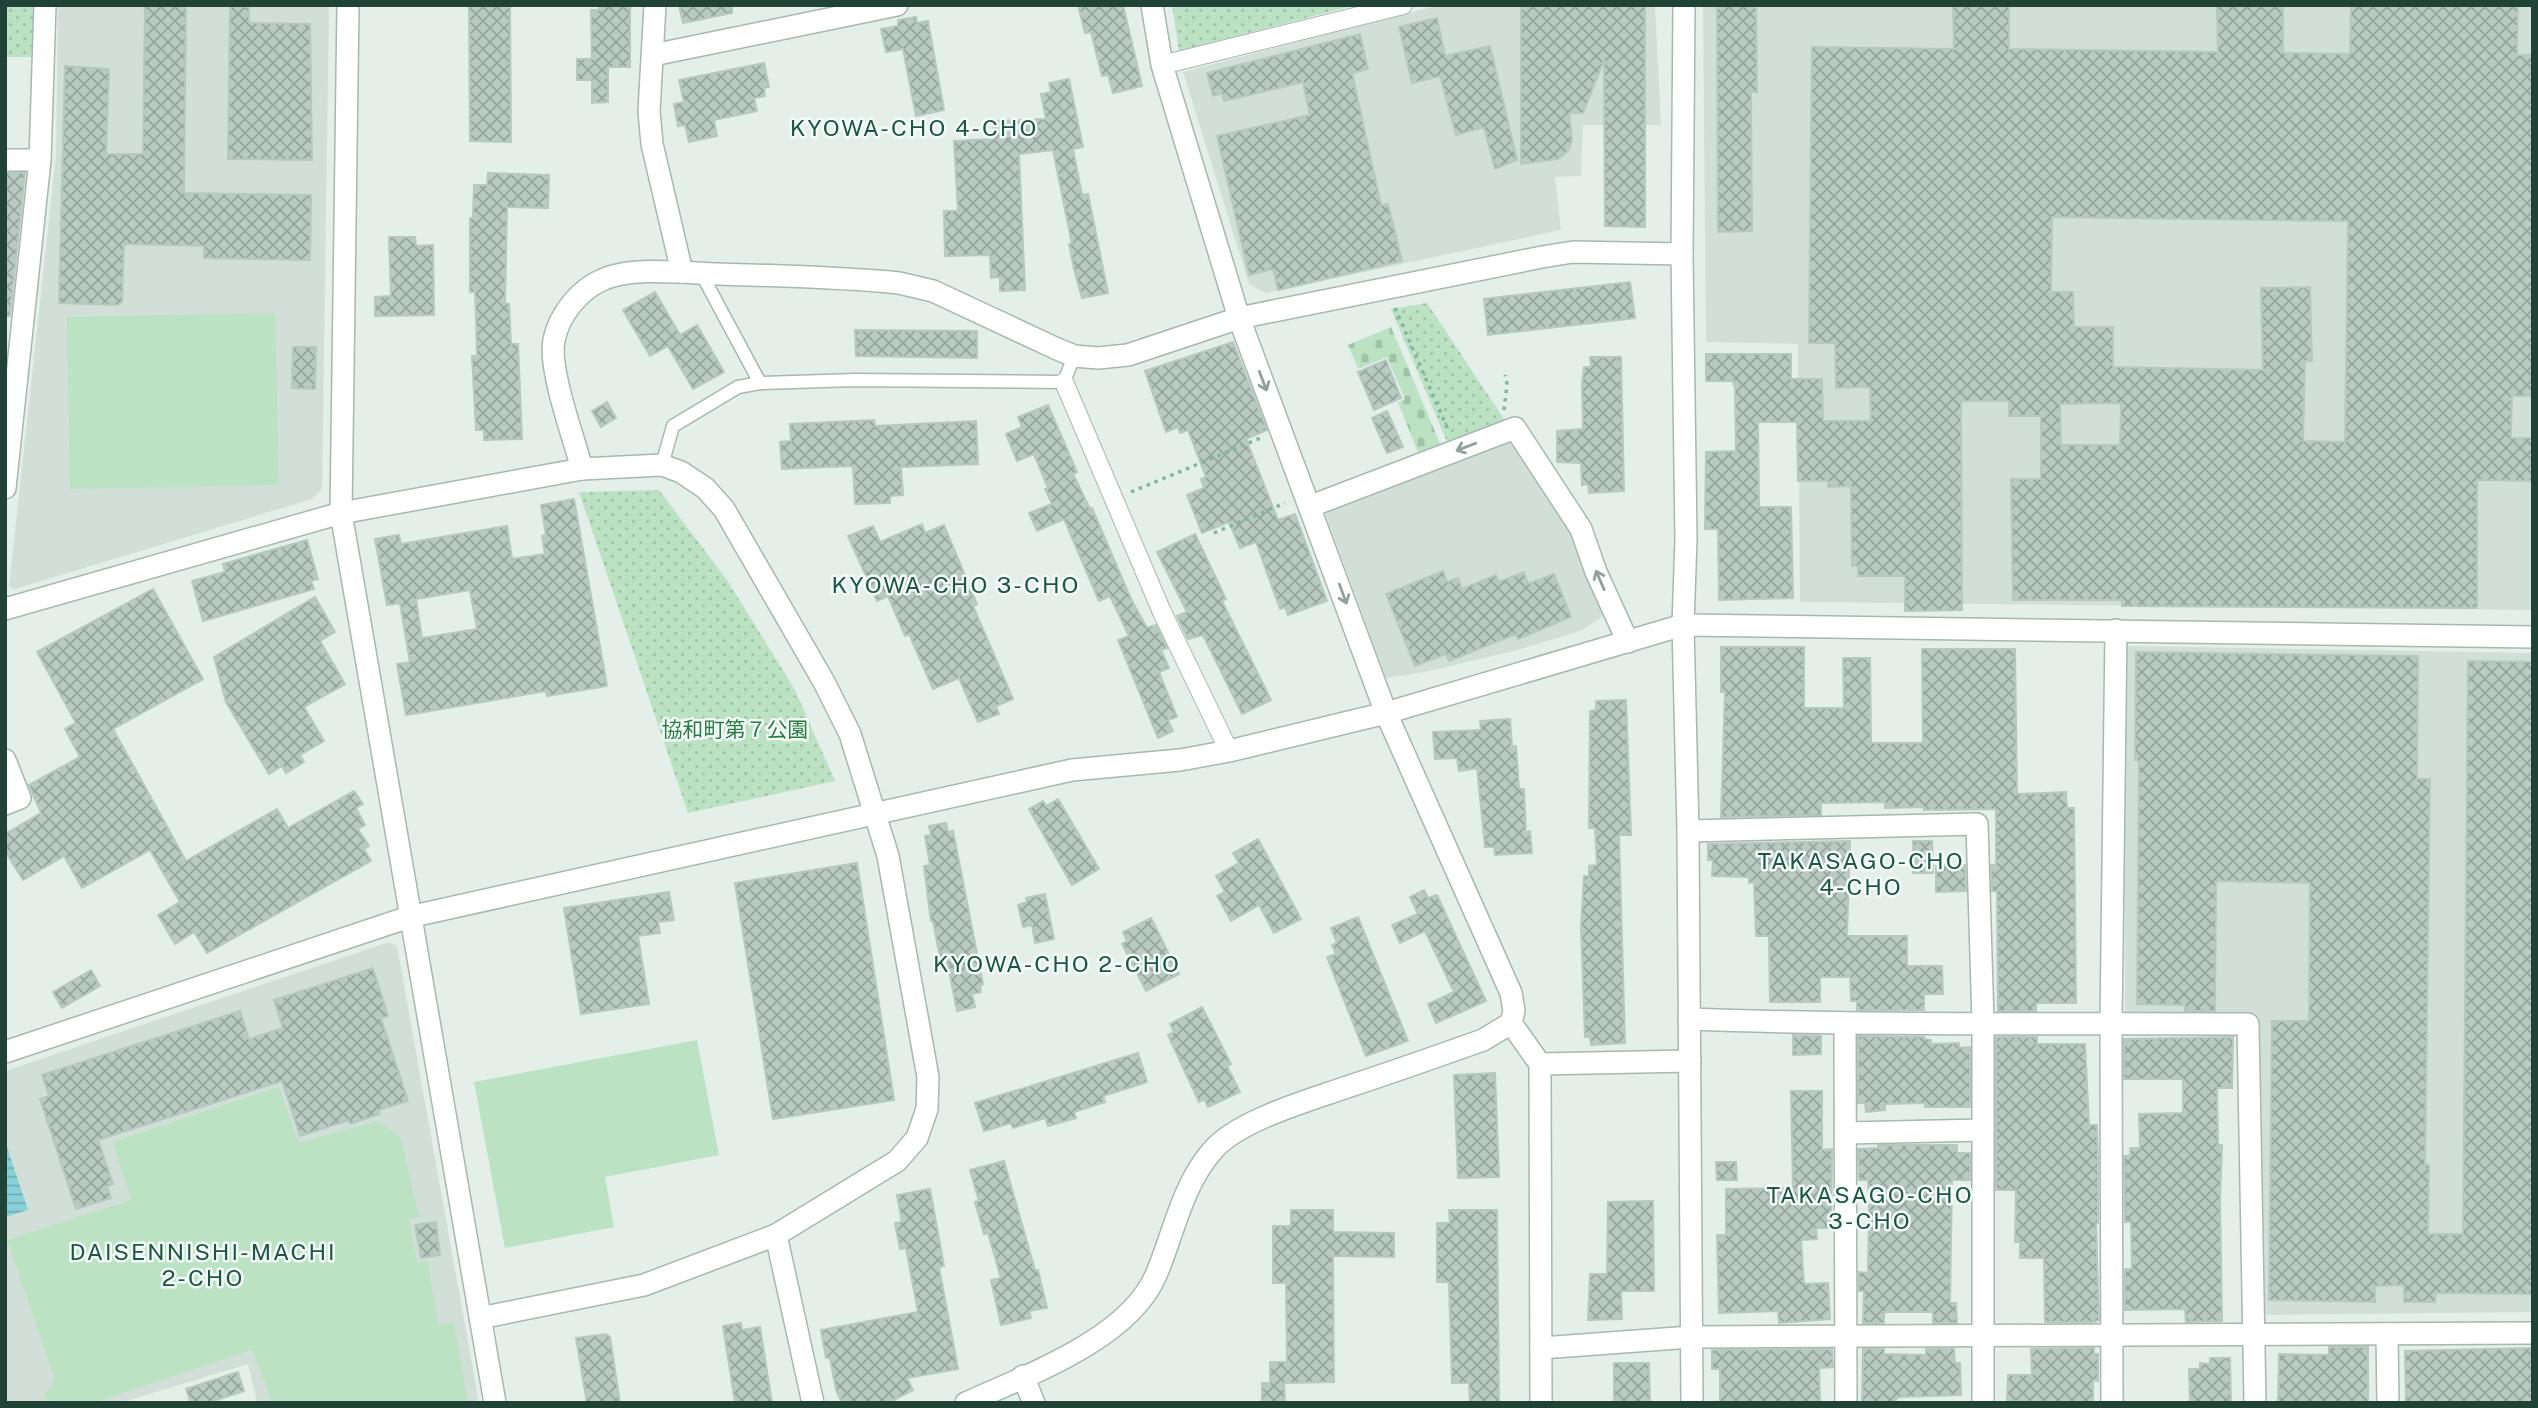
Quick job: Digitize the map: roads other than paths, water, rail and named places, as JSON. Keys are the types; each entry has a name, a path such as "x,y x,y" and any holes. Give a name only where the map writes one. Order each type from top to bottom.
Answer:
{"street":[{"path":"5,488 40,160 45,5"},
{"path":"348,5 341,513 495,1403"},
{"path":"655,5 649,111 652,144 691,273"},
{"path":"653,55 897,5"},
{"path":"966,1403 1073,1352 1115,1326 1138,1306 1156,1276 1184,1197 1213,1149 1280,1111 1483,1040 1511,1023 1514,1011 1511,993 1386,713 1239,317 1162,65 1152,5"},
{"path":"1162,65 1404,5"},
{"path":"1684,5 1682,254 1686,539 1683,625 1688,831 1692,1403"},
{"path":"5,160 40,160"},
{"path":"582,469 553,361 553,342 558,325 586,289 604,279 623,275 691,273 899,283 933,291 1074,356 1098,358 1128,355 1239,317 1573,252 1682,254"},
{"path":"1064,382 1162,612 1229,751"},
{"path":"1309,500 1516,428 1581,529 1596,572 1628,642"},
{"path":"5,609 341,513 582,469 662,466 681,472 705,488 724,509 830,692 850,734 877,813 888,856 928,1076 927,1109 917,1138 897,1161 776,1235 644,1285 480,1318"},
{"path":"5,1052 409,917 650,866 1072,770 1180,760 1229,751 1386,713 1683,625 2533,636"},
{"path":"2112,1403 2111,1023 2116,630"},
{"path":"5,760 20,798 5,804"},
{"path":"1688,831 1977,824 1983,1022 1983,1403"},
{"path":"1689,1019 1845,1025 1983,1022 2248,1024 2255,1403"},
{"path":"1511,1023 1540,1064 1541,1403"},
{"path":"1845,1025 1846,1403"},
{"path":"1540,1064 1690,1061"},
{"path":"1847,1133 1983,1130"},
{"path":"776,1235 813,1403"},
{"path":"2387,1334 2388,1403"},
{"path":"1541,1348 1691,1337 2533,1334"},
{"path":"1023,1376 1034,1403"}],"lane":[{"path":"691,273 760,383"},
{"path":"662,466 673,426 738,387 760,383 855,380 1064,382 1074,356"}],"water":[{"path":"5,1141 28,1210 5,1217"}],"district":[{"name":"KYOWA-CHO 4-CHO","path":"914,128"},
{"name":"KYOWA-CHO 3-CHO","path":"956,585"},
{"name":"TAKASAGO-CHO 4-CHO","path":"1861,874"},
{"name":"KYOWA-CHO 2-CHO","path":"1057,964"},
{"name":"TAKASAGO-CHO 3-CHO","path":"1870,1208"},
{"name":"DAISENNISHI-MACHI 2-CHO","path":"203,1265"}],"park label":[{"name":"協和町第７公園","path":"735,730"}]}
